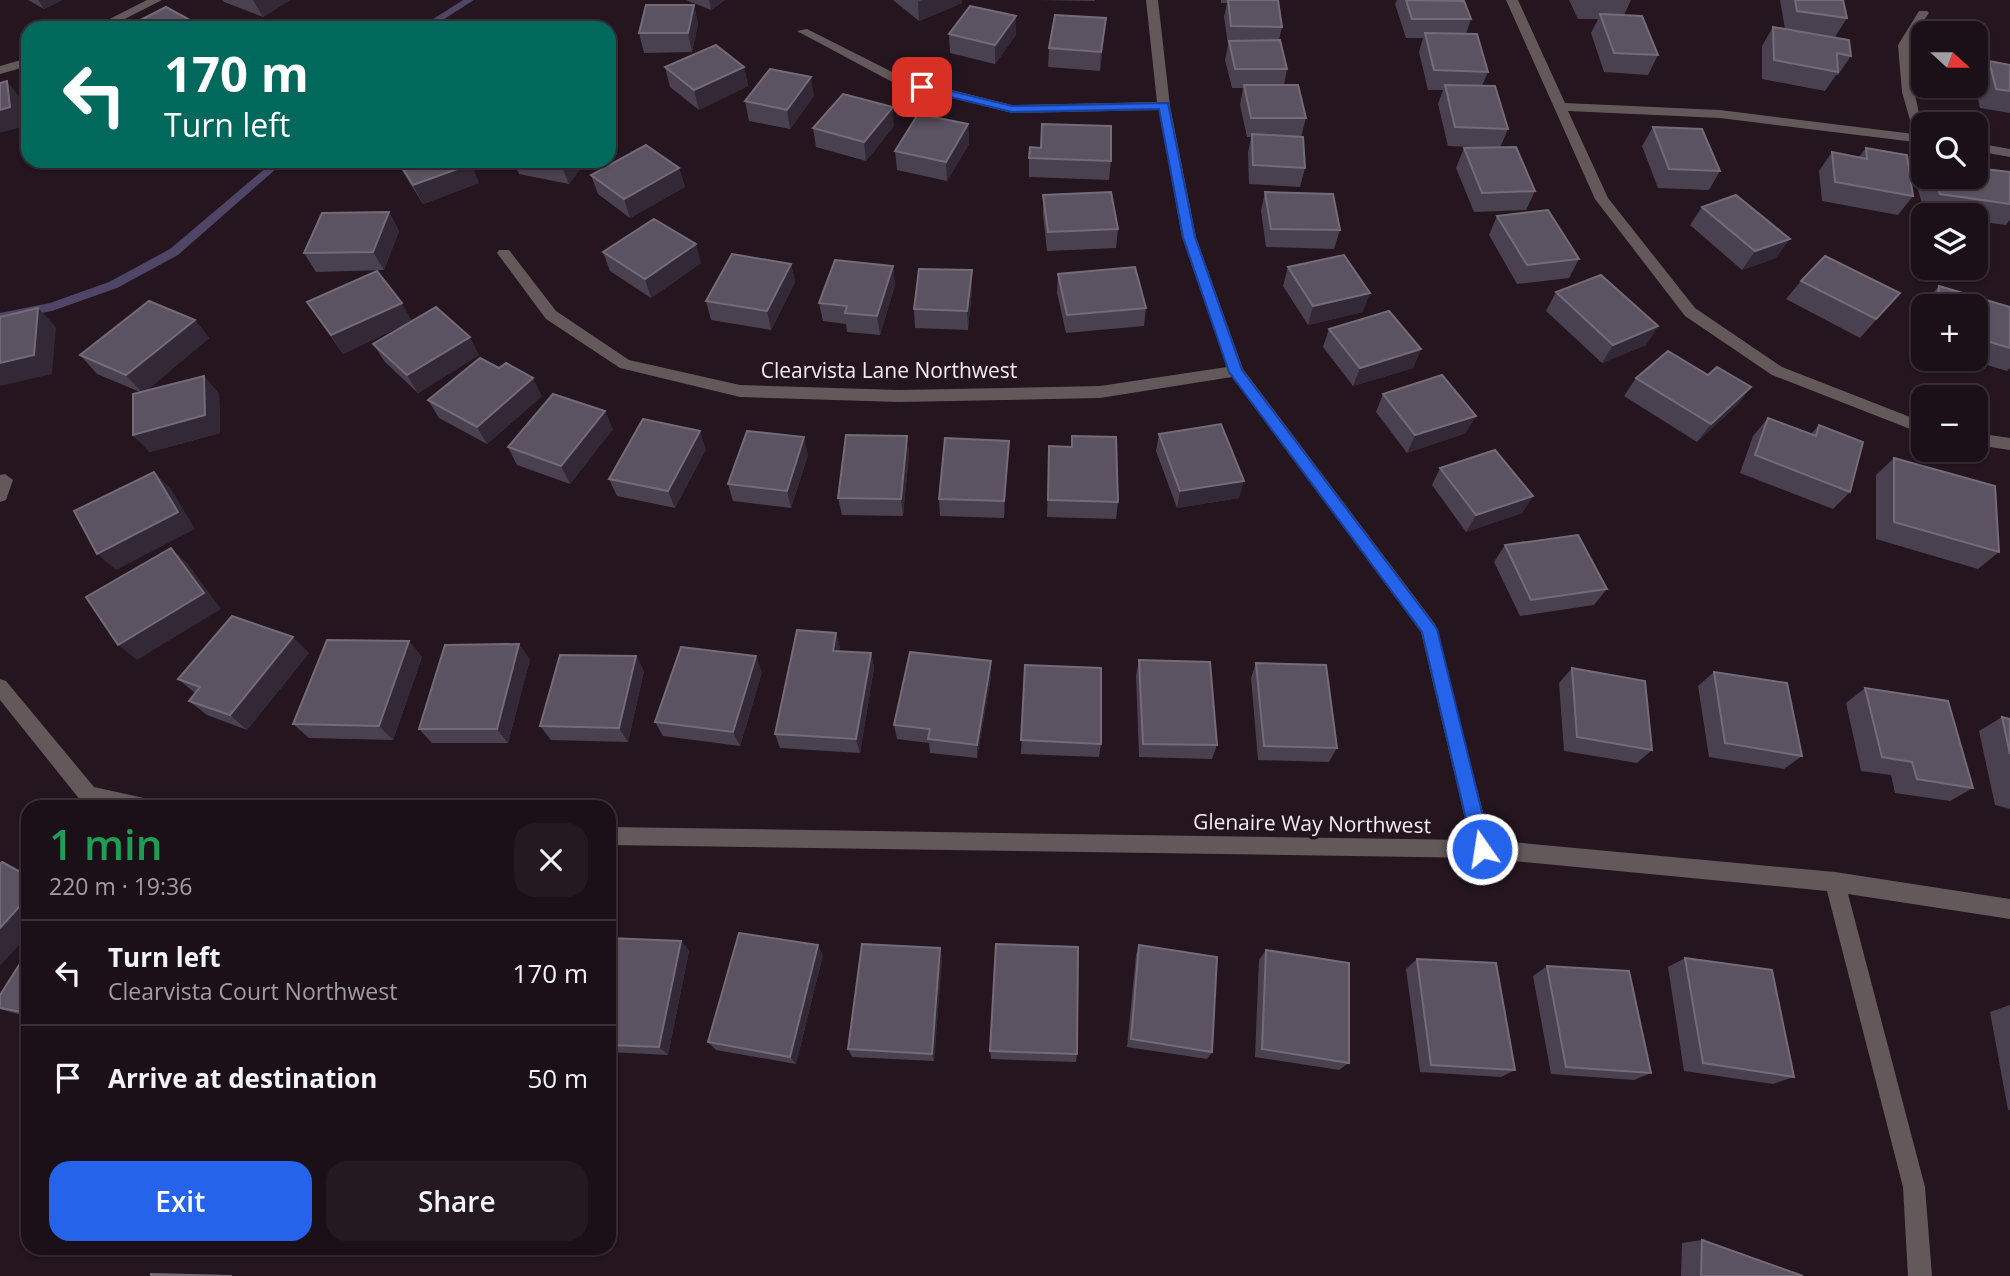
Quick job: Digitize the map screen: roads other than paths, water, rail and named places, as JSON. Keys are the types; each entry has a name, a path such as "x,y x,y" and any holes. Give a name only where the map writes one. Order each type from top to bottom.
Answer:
{"street":[{"path":"112,21 156,0"},
{"path":"1152,0 1164,106 1189,237 1236,372 1429,629 1482,849"},
{"path":"1512,0 1602,199 1690,312 1777,371 1911,423"},
{"path":"1914,112 1908,92 1904,45 1923,13"},
{"path":"803,31 900,81 1012,109 1164,106"},
{"path":"0,70 21,64"},
{"path":"1561,107 1720,114 1911,138"},
{"path":"1988,149 2010,152"},
{"name":"Clearvista Lane Northwest","path":"504,253 551,315 625,364 740,391 899,397 1100,392 1236,372"},
{"path":"1988,441 2010,444"},
{"path":"0,687 88,795 112,800"},
{"name":"Glenaire Way Northwest","path":"616,836 1482,849 1835,882 2010,909"},
{"path":"1835,882 1914,1187 1920,1276"}],"waterway":[{"path":"435,21 469,0"},
{"path":"0,317 52,307 113,285 174,252 272,168"}]}
